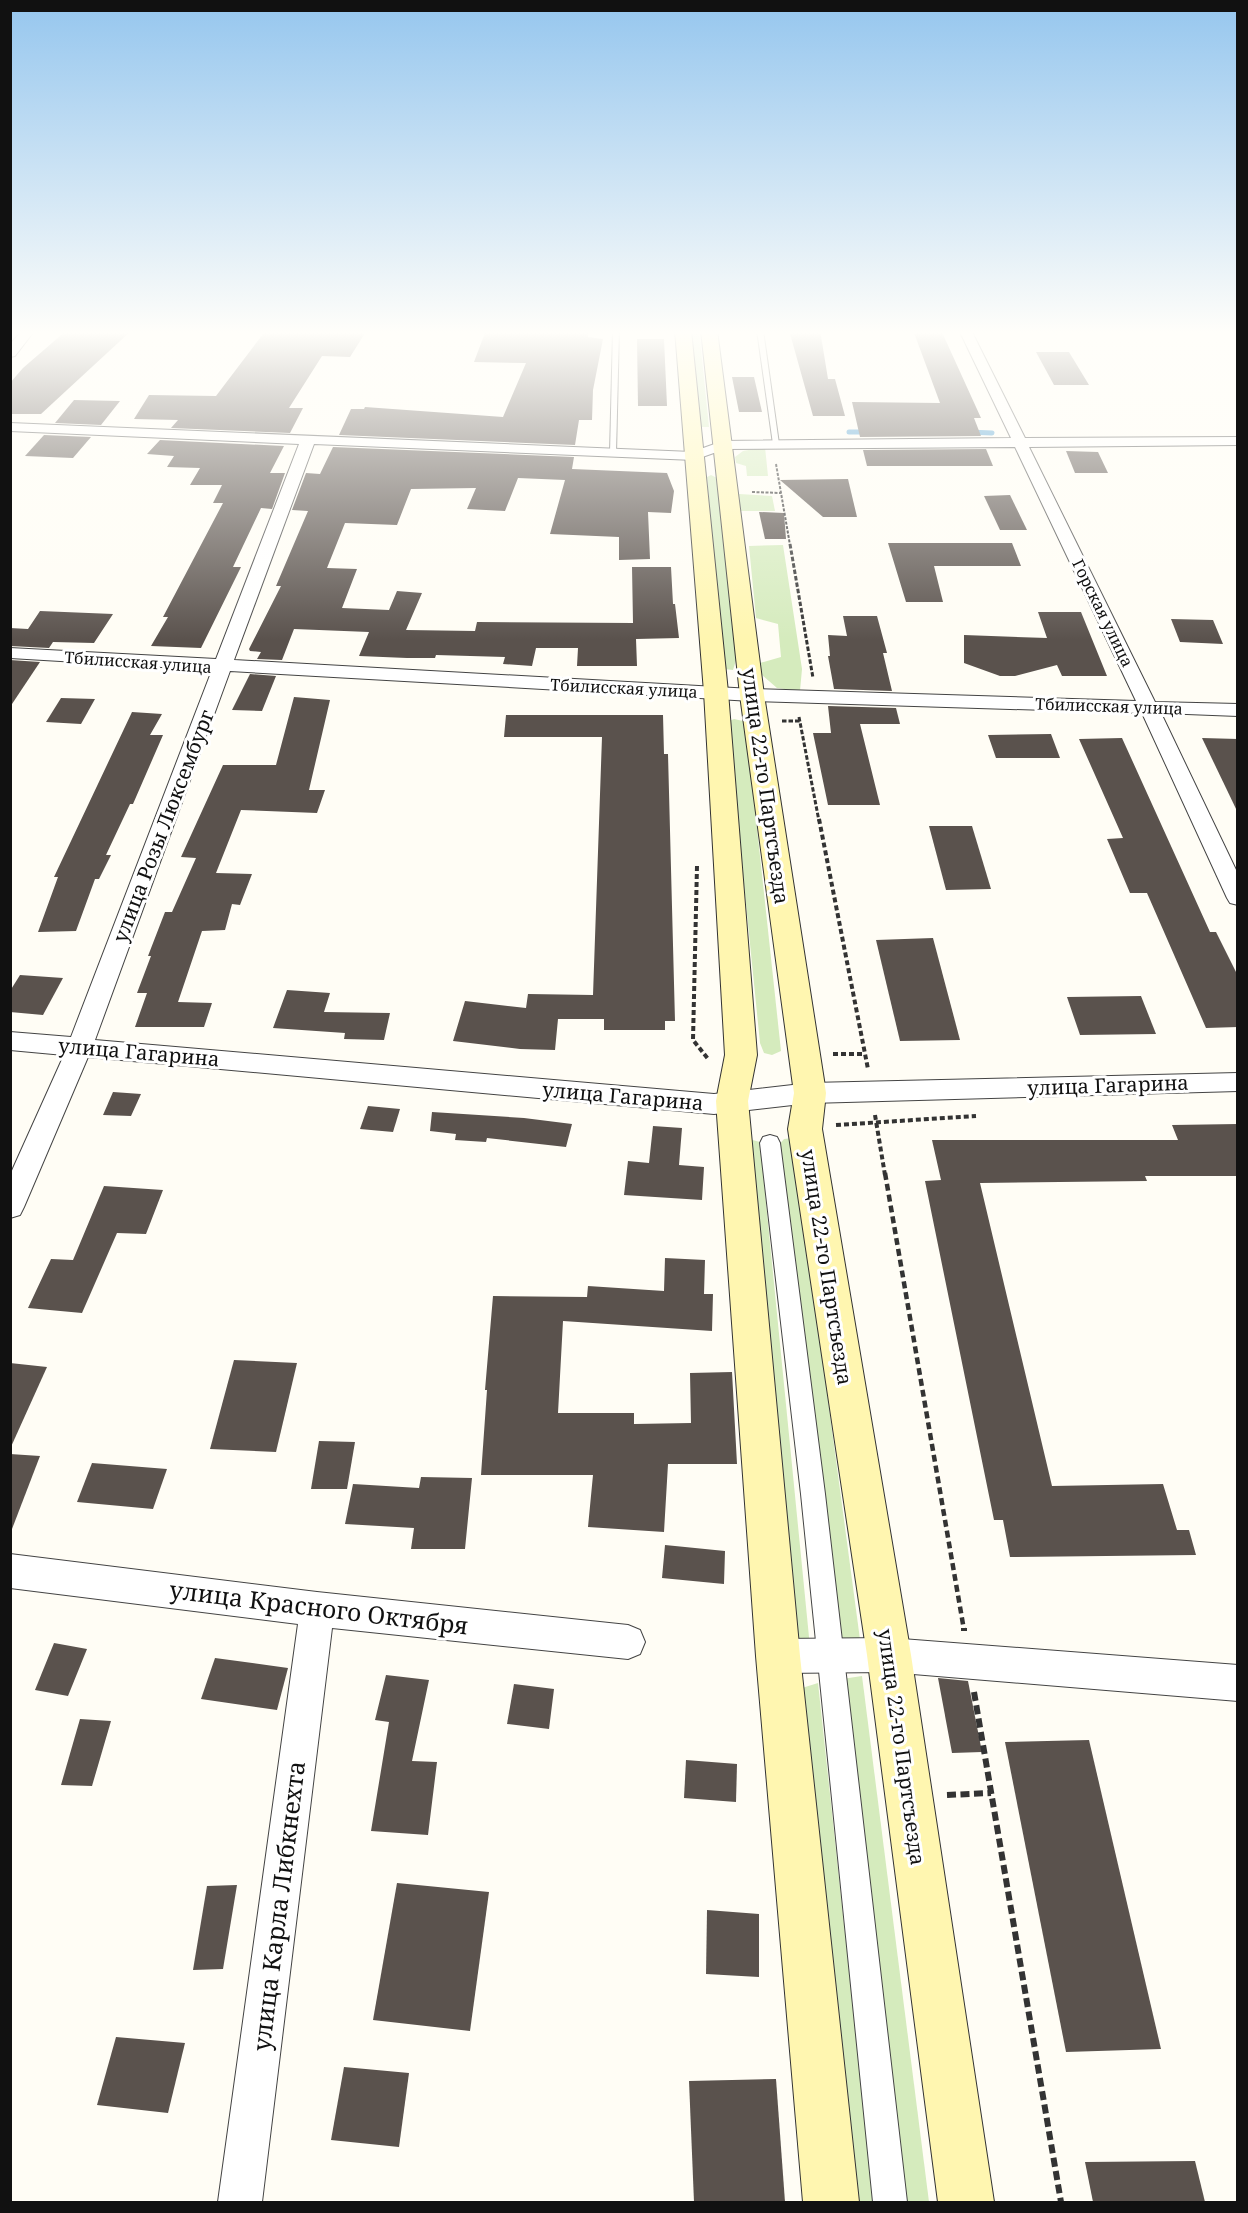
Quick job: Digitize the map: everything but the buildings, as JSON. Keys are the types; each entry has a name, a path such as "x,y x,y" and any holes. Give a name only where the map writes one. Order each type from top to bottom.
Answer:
{"main road":[{"name":"улица 22-го Партсъезда","path":"692,433 716,693 741,1056 732,1101 778,1656 831,2202"},
{"name":"улица 22-го Партсъезда","path":"722,433 752,695 810,1093 805,1129 889,1655 966,2202"}],"street":[{"path":"154,433 694,456 723,445 1231,441 1233,456"},
{"name":"Горская улица","path":"1016,433 1238,898"},
{"name":"улица Розы Люксембург","path":"10,1207 80,1046 308,440"},
{"name":"Тбилисская улица","path":"10,653 224,667 752,695 1238,710"},
{"name":"улица Гагарина","path":"10,1041 714,1104 810,1093 1238,1082"},
{"path":"770,1143 830,1655 890,2202"},
{"name":"улица Красного Октября","path":"10,1571 317,1609 628,1641"},
{"name":"улица Карла Либкнехта","path":"240,2202 317,1609"},
{"path":"778,1656 889,1655 1238,1683"}],"lane":[{"path":"613,433 613,453"},
{"path":"780,433 782,444"}],"path":[{"path":"782,444 774,450 814,685 811,696 798,715 872,1092 875,1121 1061,2202"}],"green space":[{"path":"765,447 768,476 747,476 746,466 736,463 735,457 743,451"},
{"path":"711,475 717,478 737,657 733,670 724,669 707,477"},
{"path":"739,494 772,496 775,511 740,511"},
{"path":"783,545 802,669 800,691 777,688 761,674 760,663 781,657 778,624 756,618 749,546"},
{"path":"734,719 743,721 746,726 781,1051 772,1055 764,1053 760,1043 728,725 729,721"},
{"path":"745,1138 760,1142 810,1647 794,1649"},
{"path":"793,1138 861,1647 839,1650 779,1145 784,1139"},
{"path":"862,1676 929,2202 902,2202 842,1679"},
{"path":"818,1683 874,2202 851,2202 802,1688"}]}
